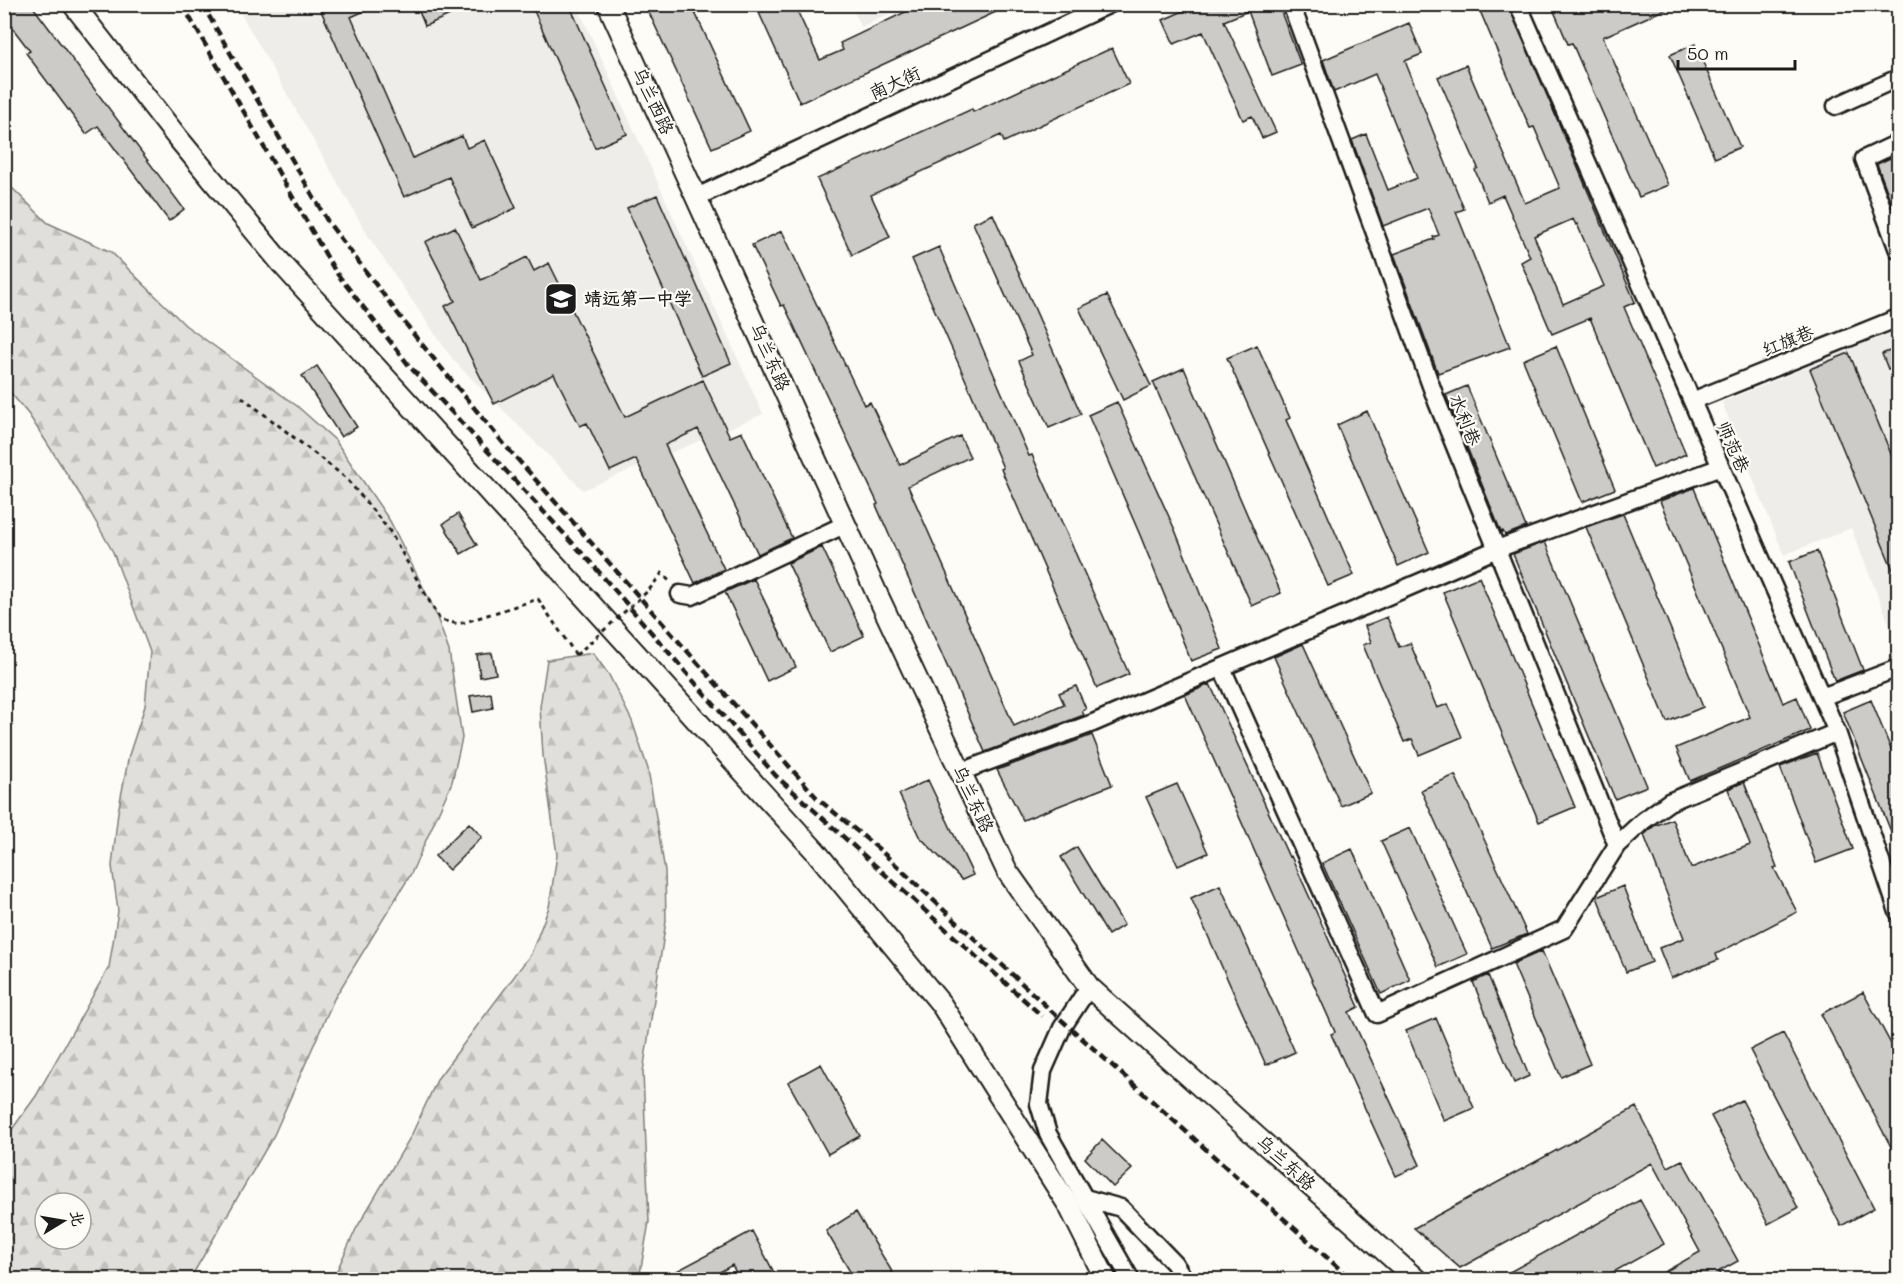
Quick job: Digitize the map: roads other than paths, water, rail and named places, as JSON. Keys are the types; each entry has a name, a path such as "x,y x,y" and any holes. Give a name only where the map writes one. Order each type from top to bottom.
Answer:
{"main road":[{"path":"73,4 177,137 282,264 818,853 941,1004 1069,1206 1106,1280"},
{"name":"乌兰西路","path":"608,4 697,197"},
{"name":"乌兰东路","path":"697,197 1006,871 1089,987 1417,1280"}],"street":[{"name":"南大街","path":"697,197 1110,4"},
{"name":"水利巷","path":"1291,4 1437,402 1617,845"},
{"name":"师范巷","path":"1518,4 1837,732 1899,912"},
{"path":"1836,106 1899,78"},
{"path":"1899,143 1864,159 1899,250"},
{"name":"红旗巷","path":"1692,400 1899,318"},
{"path":"960,772 1093,723 1497,549 1721,467"},
{"path":"680,594 692,596 846,524"},
{"path":"1222,668 1377,1014 1564,928 1617,845 1643,821 1669,802 1837,732"},
{"path":"1822,697 1899,668"},
{"path":"1089,987 1062,1028 1043,1071 1039,1104 1048,1134 1131,1280"},
{"path":"1085,1198 1121,1209 1174,1263 1185,1280"}],"railway":[{"path":"182,4 335,271 411,368 592,564 776,776 1042,1016"},
{"path":"202,4 328,222 415,336 504,444 818,799 880,850 1047,1007 1352,1280"}],"place":[{"name":"靖远第一中学","path":"561,299"}]}
